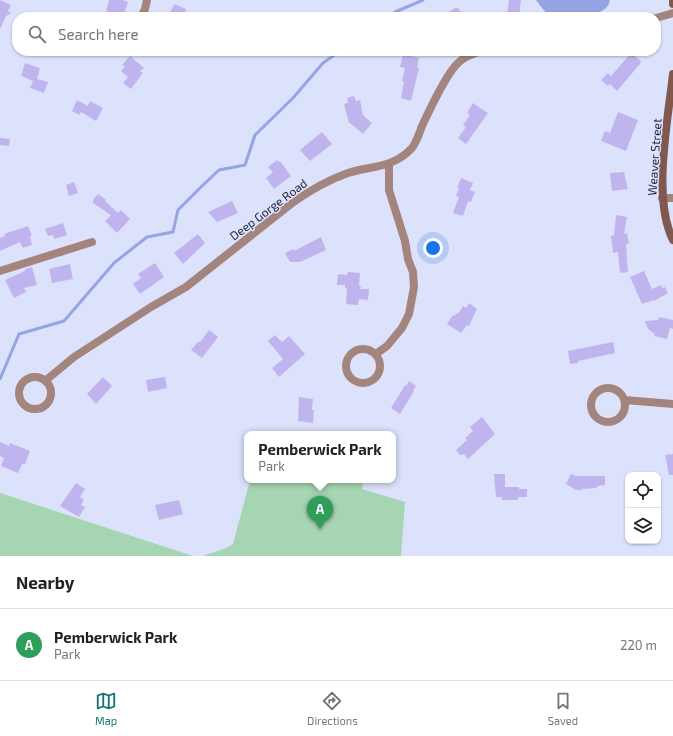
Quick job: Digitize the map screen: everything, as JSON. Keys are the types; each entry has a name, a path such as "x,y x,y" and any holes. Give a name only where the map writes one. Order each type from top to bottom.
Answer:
{"street":[{"path":"144,12 147,0"},
{"path":"672,0 673,4"},
{"path":"661,17 673,13"},
{"name":"Deep Gorge Road","path":"45,381 74,357 186,287 310,191 348,173 389,164 401,158 418,140 422,126 452,70 459,62 472,56"},
{"name":"Weaver Street","path":"673,74 664,150 662,198 673,240"},
{"path":"376,354 388,346 402,328 409,314 414,287 413,272 389,190 389,164"},
{"path":"662,198 673,198"},
{"path":"0,271 92,242"},
{"path":"358,349 362,349 376,354 380,362 380,371 374,379 368,383 359,383 348,376 346,371 346,363 350,354 358,349"},
{"path":"605,387 613,388 621,393 625,400 623,414 614,421 606,422 599,420 592,411 590,405 596,392 605,387"},
{"path":"625,400 673,404"}],"green space":[{"path":"249,483 363,483 362,489 405,502 401,556 203,556 233,544"},
{"path":"0,493 193,556 0,556"}],"water":[{"path":"536,0 610,0 608,6 600,12 546,12"}],"building":[{"path":"0,0 11,5 8,11 11,13 6,16 0,29"},
{"path":"109,0 123,0 128,2 125,12 106,11"},
{"path":"509,0 521,0 520,12 508,12"},
{"path":"174,4 186,9 185,12 170,12"},
{"path":"458,8 461,12 449,12"},
{"path":"130,56 144,68 140,71 143,73 131,89 123,83 128,77 121,71 125,67 122,65"},
{"path":"403,56 419,58 417,67 419,68 411,101 401,98 404,82 402,81 405,68 400,67"},
{"path":"628,56 635,56 641,61 617,91 610,84 608,86 601,80 608,73 611,76"},
{"path":"25,63 40,68 37,79 48,82 44,93 30,88 33,81 21,76"},
{"path":"354,96 356,101 360,100 363,115 372,123 363,134 349,123 344,104 348,103 347,98"},
{"path":"77,100 88,106 90,101 103,108 96,121 81,112 79,115 72,111"},
{"path":"473,103 488,113 466,144 458,138 466,127 463,125 470,115 467,113"},
{"path":"618,112 638,120 626,151 601,141 605,131 610,133"},
{"path":"322,132 332,144 310,161 300,150"},
{"path":"0,138 10,139 9,146 0,145"},
{"path":"277,160 279,162 280,161 291,176 274,189 266,178 273,172 268,167"},
{"path":"624,172 628,189 612,191 610,173"},
{"path":"461,178 473,183 470,190 475,192 471,202 468,201 463,216 453,213 459,197 456,196"},
{"path":"74,182 78,193 69,196 66,185"},
{"path":"98,194 118,213 121,210 130,219 117,233 105,221 111,215 93,203 93,200"},
{"path":"232,201 238,213 217,222 208,212"},
{"path":"616,215 627,217 624,234 627,233 629,244 626,244 628,272 620,273 618,252 613,253 611,236 614,235"},
{"path":"63,223 67,235 54,239 53,235 48,236 45,229"},
{"path":"28,226 32,236 30,236 32,245 23,248 20,242 0,251 0,238 5,236 4,234"},
{"path":"198,234 205,243 183,264 174,253"},
{"path":"321,237 326,250 300,262 290,262 285,253 294,249 294,251"},
{"path":"155,263 164,277 140,294 133,284 141,278 138,274"},
{"path":"70,264 73,279 52,283 49,269"},
{"path":"32,267 37,285 24,288 26,292 14,298 5,280 25,271 25,269"},
{"path":"644,271 652,289 661,285 662,288 665,287 668,293 654,301 642,304 630,277"},
{"path":"348,272 360,273 360,289 369,289 368,300 359,299 358,305 346,304 347,289 345,288 345,285 337,285 338,274 347,275"},
{"path":"469,303 477,309 469,326 467,325 461,333 447,324 453,315 455,316 456,313 458,314 463,306 466,308"},
{"path":"659,317 673,320 673,329 670,328 667,339 654,336 655,334 648,329 645,321 658,320"},
{"path":"209,330 218,337 202,358 191,350 198,342 201,341"},
{"path":"275,335 282,342 289,336 305,354 279,377 272,368 283,359 268,341"},
{"path":"613,342 615,353 570,364 568,351"},
{"path":"103,377 112,386 96,404 87,394"},
{"path":"165,377 167,388 148,392 146,380"},
{"path":"409,381 416,386 400,414 391,408"},
{"path":"299,397 313,399 313,423 298,421"},
{"path":"482,417 495,434 468,459 464,454 460,455 456,450 467,440 465,438 473,431 470,427"},
{"path":"0,442 9,446 10,443 30,451 25,464 22,464 18,473 1,466 4,458 0,456"},
{"path":"673,454 673,475 669,475 665,455"},
{"path":"494,474 505,474 505,487 519,487 519,489 527,489 527,497 518,497 518,500 502,500 502,497 496,497"},
{"path":"571,474 576,476 605,476 605,485 597,486 597,488 576,490 566,484"},
{"path":"76,483 85,489 80,497 84,500 81,505 85,507 79,517 60,506"},
{"path":"179,500 183,514 159,520 155,505"}],"waterway":[{"path":"395,12 423,0"},
{"path":"0,379 19,334 64,321 114,263 147,237 173,232 178,210 219,170 245,165 255,135 293,98 323,63 333,56"}],"place":[{"name":"Pemberwick Park","path":"320,529"}]}
